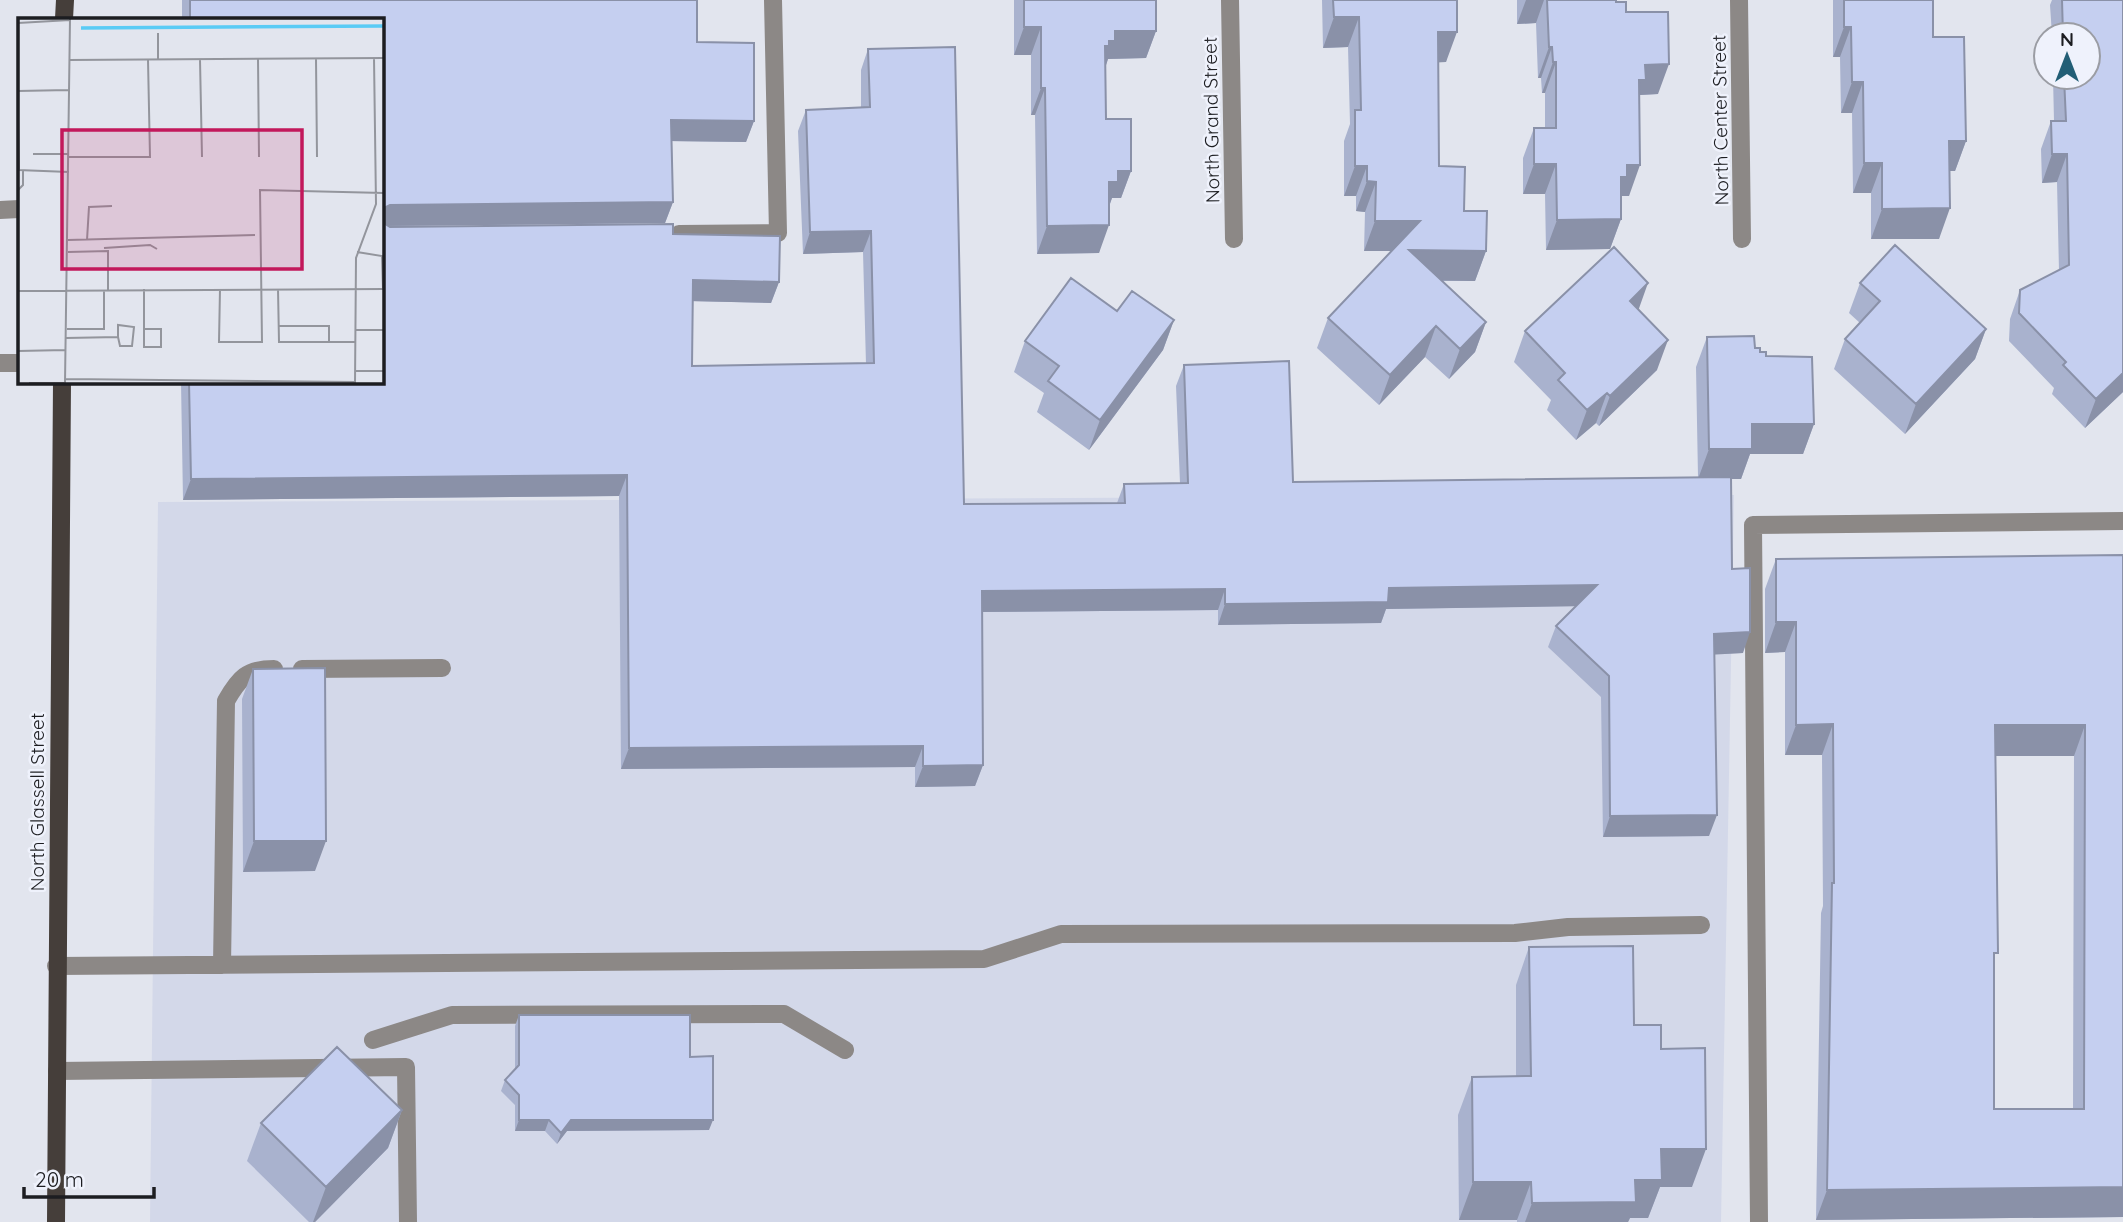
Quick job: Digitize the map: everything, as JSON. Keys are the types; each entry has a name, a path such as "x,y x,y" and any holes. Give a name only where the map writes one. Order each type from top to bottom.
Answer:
{"main road":[{"path":"64,18 65,0"},
{"name":"North Glassell Street","path":"56,1222 62,383"}],"street":[{"path":"655,235 778,233 773,0"},
{"name":"North Grand Street","path":"1230,0 1234,239"},
{"name":"North Center Street","path":"1739,0 1742,239"},
{"path":"0,209 18,209"},
{"path":"0,363 18,363"},
{"path":"1759,1222 1753,525 2123,521"},
{"path":"222,965 223,729 226,701 240,678 253,669 442,668"},
{"path":"56,966 984,960 1061,934 1515,933 1568,927 1701,925"},
{"path":"373,1040 452,1014 783,1014 845,1050"},
{"path":"58,1071 406,1067 408,1222"}],"shaded area":[{"path":"1734,495 1721,1222 150,1222 158,502"}],"building":[{"path":"190,0 697,0 697,42 754,43 754,121 671,120 673,202 390,205 383,208 383,18 190,18"},
{"path":"1024,0 1156,0 1156,31 1115,31 1115,41 1109,41 1109,46 1105,46 1106,119 1131,119 1131,171 1118,171 1118,182 1109,182 1109,225 1047,226 1045,88 1041,88 1041,27 1024,27"},
{"path":"1333,0 1457,0 1457,32 1438,32 1439,166 1465,167 1464,211 1487,211 1486,251 1409,250 1486,322 1460,349 1436,326 1390,375 1328,318 1420,221 1375,221 1376,182 1367,181 1367,166 1355,166 1355,110 1361,110 1359,17 1334,17"},
{"path":"1547,0 1616,0 1626,2 1626,12 1668,12 1669,64 1645,65 1646,80 1639,80 1640,165 1627,165 1627,177 1621,177 1621,219 1557,220 1556,164 1534,164 1534,128 1556,128 1556,62 1553,62 1552,47 1549,47"},
{"path":"1844,0 1933,0 1933,37 1964,37 1966,141 1949,141 1950,208 1882,209 1882,163 1864,163 1863,82 1852,82 1851,27 1844,27"},
{"path":"2062,0 2123,0 2123,373 2096,399 2063,365 2066,362 2019,313 2020,290 2069,265 2067,154 2052,154 2051,121 2066,121 2065,91 2102,91 2102,21 2063,21"},
{"path":"955,47 964,504 1125,503 1124,484 1188,483 1184,365 1289,361 1293,482 1731,477 1732,569 1750,568 1750,632 1714,634 1717,815 1610,816 1609,676 1556,626 1597,585 1389,588 1388,602 1225,604 1225,589 982,591 983,765 923,766 923,746 629,748 627,475 191,479 189,383 383,383 383,223 390,227 673,224 673,234 780,236 779,282 693,280 692,366 874,363 871,231 810,232 806,110 870,107 868,49"},
{"path":"1895,245 1986,329 1916,404 1845,339 1880,301 1860,283"},
{"path":"1614,247 1648,283 1630,301 1668,340 1610,396 1607,393 1587,410 1558,380 1565,373 1525,331"},
{"path":"1071,278 1117,311 1132,291 1174,320 1100,420 1048,381 1059,366 1025,341"},
{"path":"1754,336 1755,348 1766,352 1766,356 1812,357 1814,424 1752,424 1752,449 1709,449 1707,337"},
{"path":"2123,555 2123,1187 1827,1190 1834,883 1833,724 1796,725 1796,622 1776,622 1776,559","holes":["1995,725 2085,725 2084,1109 1994,1109 1994,953 1998,953"]},
{"path":"325,668 326,841 254,841 253,669"},
{"path":"1633,946 1634,1025 1661,1025 1661,1049 1705,1048 1706,1149 1661,1149 1662,1180 1635,1180 1636,1202 1532,1203 1531,1182 1473,1182 1472,1077 1531,1076 1529,947"},
{"path":"519,1015 690,1015 690,1057 713,1056 713,1120 571,1120 561,1133 549,1120 519,1120 519,1095 505,1080 519,1065"},
{"path":"337,1047 402,1110 326,1187 261,1123"}]}
